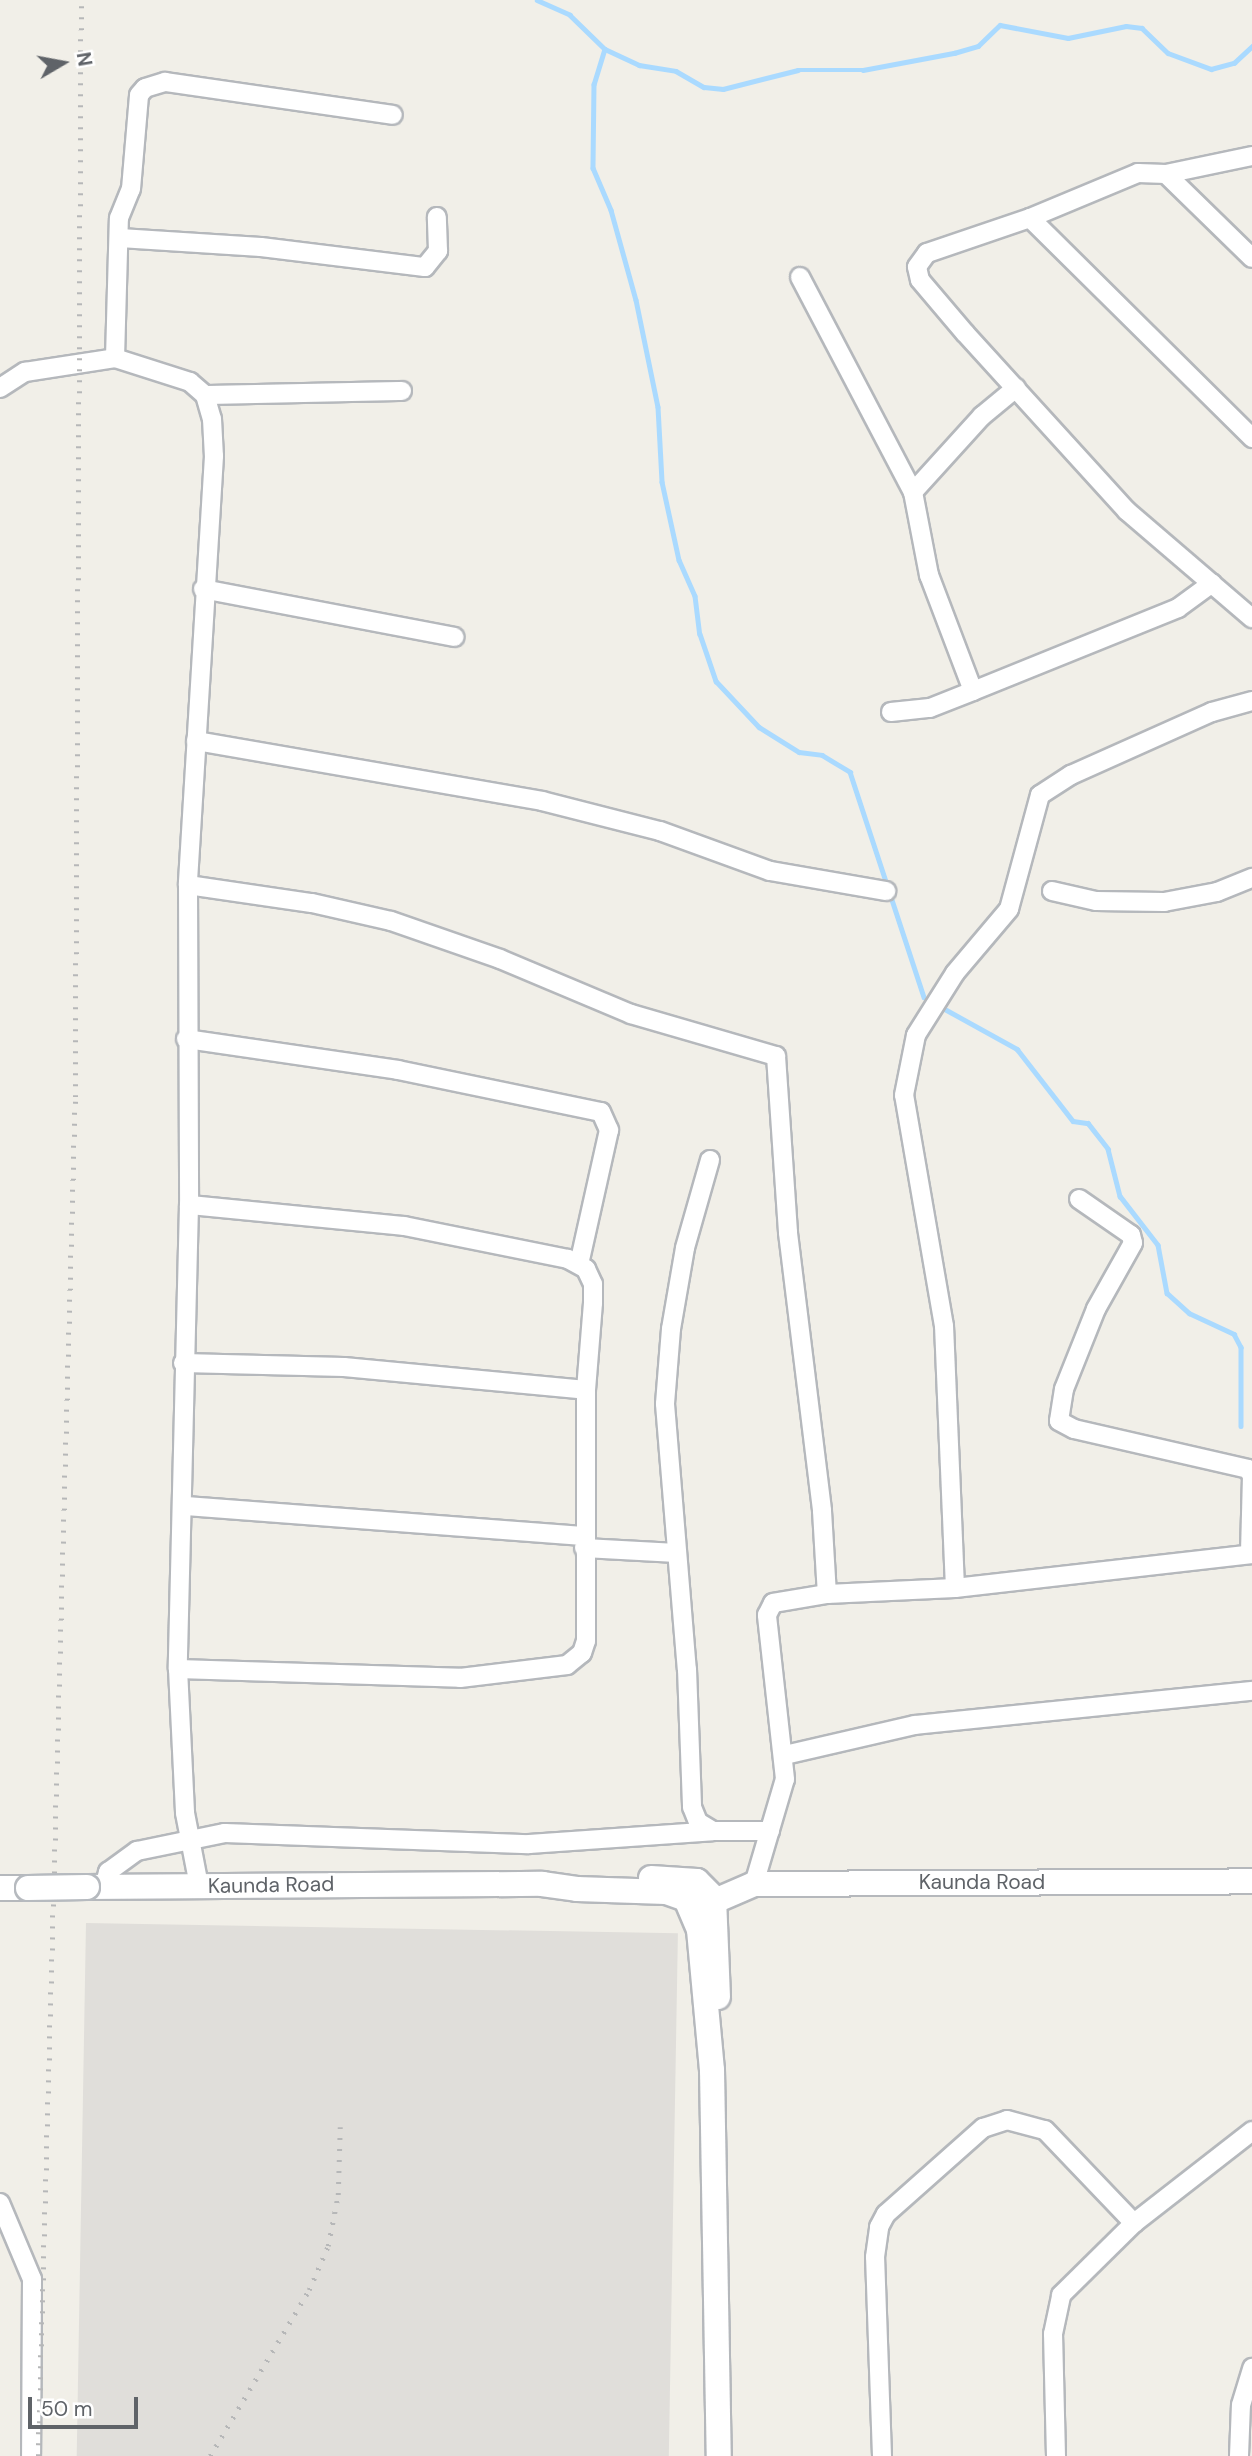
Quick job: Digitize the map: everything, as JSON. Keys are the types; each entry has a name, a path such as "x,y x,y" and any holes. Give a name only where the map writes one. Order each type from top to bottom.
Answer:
{"main road":[{"name":"Kaunda Road","path":"0,1888 542,1884 576,1877 688,1878 704,1885 706,1916 754,1884 1252,1881"},
{"path":"706,1916 712,2070 711,2244 719,2456"}],"street":[{"path":"115,358 119,218 131,189 139,95 154,83 393,116"},
{"path":"1252,156 1166,174 1138,173 1030,218 927,253 917,267 920,280 1127,511 1252,618"},
{"path":"1166,174 1252,258"},
{"path":"120,238 261,247 425,267 438,251 437,217"},
{"path":"1030,218 1252,438"},
{"path":"800,278 913,492 929,575 973,691"},
{"path":"0,388 25,372 115,358 169,372 205,395 402,391"},
{"path":"913,492 982,416 1016,388"},
{"path":"198,1886 178,1732 177,1669 185,1506 183,1363 189,1205 186,1039 188,885 203,589 214,456 212,419 205,395"},
{"path":"891,712 930,708 973,691 1178,608 1212,583"},
{"path":"203,589 454,637"},
{"path":"955,1588 944,1326 904,1096 916,1035 970,953 1009,909 1040,795 1071,775 1212,712 1252,701"},
{"path":"196,741 542,801 660,831 769,871 886,891"},
{"path":"1052,891 1096,901 1164,902 1217,892 1252,878"},
{"path":"188,885 312,903 391,921 500,959 631,1014 776,1056 789,1247 822,1511 827,1594"},
{"path":"186,1039 398,1070 601,1112 609,1130 579,1264"},
{"path":"710,1160 685,1248 667,1366 665,1404 692,1807 698,1822 712,1831"},
{"path":"754,1884 785,1779 785,1755 768,1608 784,1598 955,1588 1251,1554 1252,1476 1241,1465 1074,1429 1059,1421 1065,1389 1096,1309 1133,1243 1131,1235 1079,1199"},
{"path":"177,1669 460,1678 567,1665 582,1653 586,1641 586,1390 593,1284 579,1264 404,1226 189,1205"},
{"path":"183,1363 344,1367 586,1390"},
{"path":"185,1506 584,1542 677,1553"},
{"path":"785,1755 915,1725 1252,1691"},
{"path":"95,1887 108,1872 138,1851 225,1833 556,1844 712,1831 770,1831"},
{"path":"882,2456 875,2257 879,2227 886,2214 984,2128 1007,2120 1045,2130 1134,2223"},
{"path":"1056,2456 1055,2312 1061,2295 1134,2223 1252,2131"},
{"path":"0,2203 7,2240 32,2279 31,2456"},
{"path":"1239,2456 1241,2405 1252,2368"}],"shaded area":[{"path":"86,1923 678,1933 669,2456 77,2456"}],"waterway":[{"path":"537,0 570,15 605,49 639,65 676,71 704,87 723,89 798,70 863,70 954,53 978,46 1000,25 1068,38 1126,26 1142,28 1168,53 1211,69 1234,63 1252,46"},
{"path":"605,49 594,84 593,168 611,210 636,300 658,407 662,482 679,560 695,596 700,634 716,681 759,727 799,752 822,755 850,772 924,997"},
{"path":"943,1008 1017,1049 1073,1121 1088,1123 1108,1149 1120,1196 1158,1245 1167,1293 1189,1313 1234,1334 1241,1347 1241,1426"}],"railway":[{"path":"38,2456 75,1097 81,0"},
{"path":"210,2456 309,2290 328,2246 338,2195 340,2127"}]}
